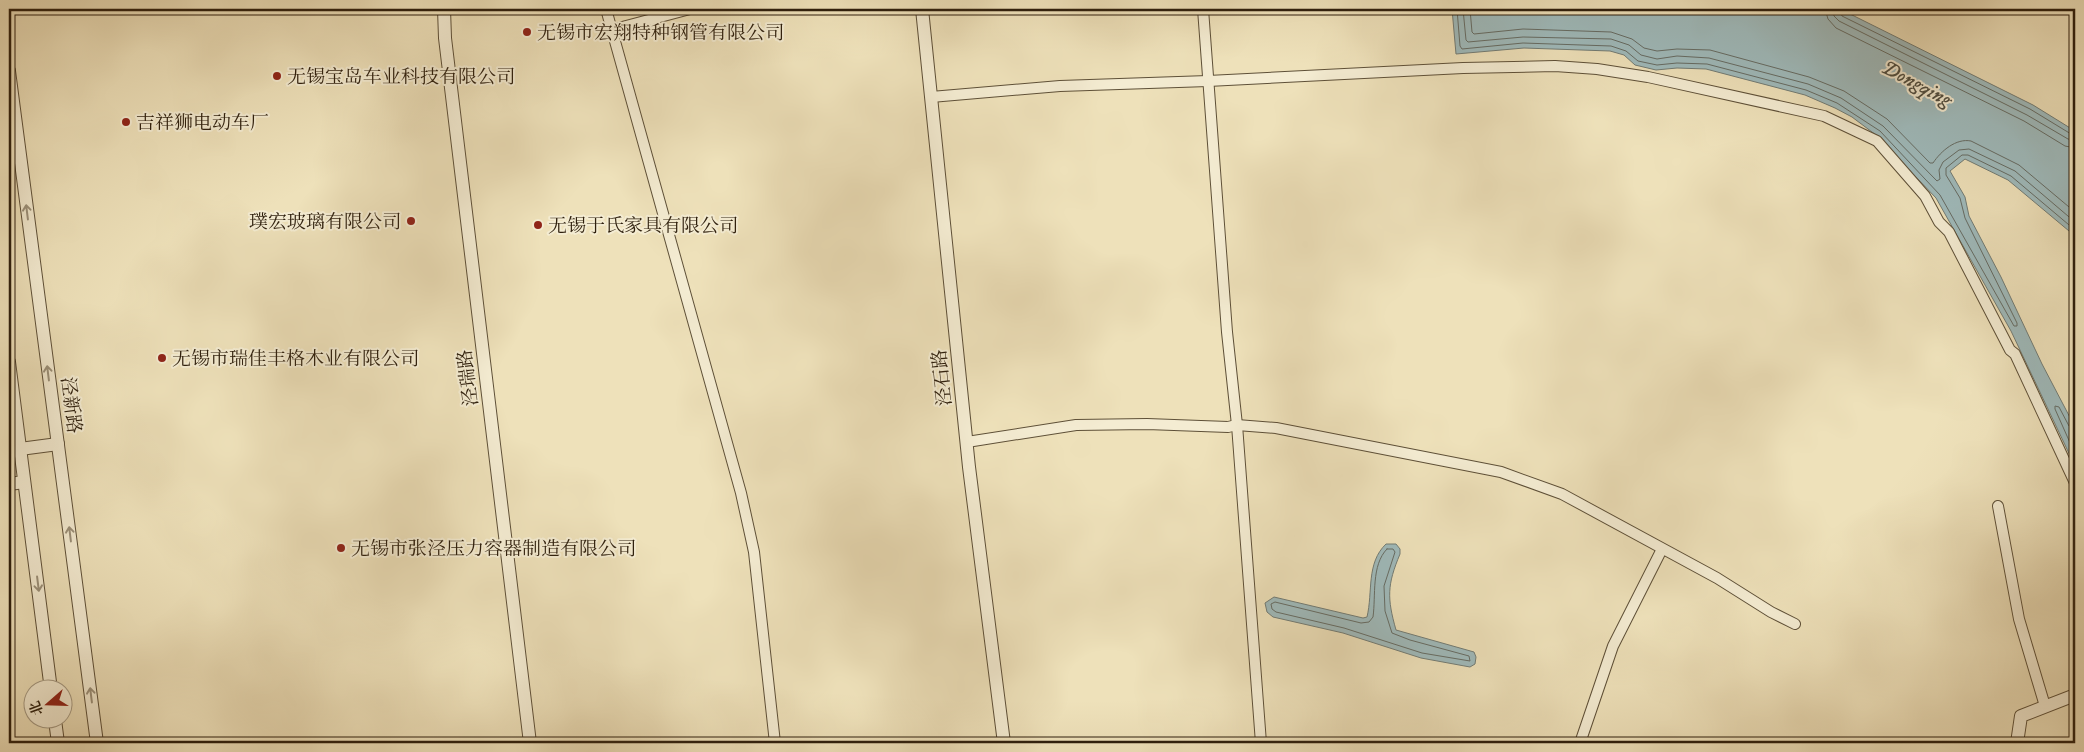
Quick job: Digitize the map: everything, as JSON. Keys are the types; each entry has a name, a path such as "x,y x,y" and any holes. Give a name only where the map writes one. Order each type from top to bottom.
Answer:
{"street":[{"name":"泾瑞路","path":"444,9 447,48 530,743"},
{"path":"606,9 741,493 754,552 775,743"},
{"path":"612,30 690,9"},
{"name":"泾石路","path":"922,9 967,442 1004,743"},
{"path":"1203,9 1227,332 1237,425 1261,743"},
{"path":"931,98 1060,86 1208,81 1463,68 1555,66 1597,69 1648,76 1824,116 1877,141 1925,196 1939,222 1948,232 2010,350 2015,354 2075,484"},
{"name":"泾新路","path":"9,71 97,743"},
{"path":"9,362 50,680"},
{"path":"967,442 1076,425 1147,424 1228,427 1237,425 1276,428 1501,472 1562,494 1717,578 1771,612 1795,624"},
{"path":"20,449 58,444"},
{"path":"9,484 24,482"},
{"path":"1998,506 2019,619 2045,706"},
{"path":"1580,743 1613,646 1662,549"},
{"path":"2017,743 2021,716 2075,694"},
{"path":"56,730 58,743"}],"water":[{"name":"Dongqing","path":"1452,9 1840,9 2033,105 2075,131 2075,236 2008,180 1965,159 1950,171 1965,197 1969,216 2075,427 2075,466 2011,331 1936,198 1876,135 1852,117 1805,95 1706,69 1677,68 1656,70 1635,65 1624,55 1610,51 1524,48 1456,54"},
{"path":"1386,544 1396,544 1400,549 1390,592 1391,609 1396,630 1474,652 1476,657 1475,664 1470,667 1421,658 1343,633 1273,617 1267,612 1265,603 1274,597 1363,618 1367,617 1375,560"}],"place":[{"name":"无锡市宏翔特种钢管有限公司","path":"527,32"},
{"name":"无锡宝岛车业科技有限公司","path":"277,76"},
{"name":"吉祥狮电动车厂","path":"126,122"},
{"name":"璞宏玻璃有限公司","path":"411,221"},
{"name":"无锡于氏家具有限公司","path":"538,225"},
{"name":"无锡市瑞佳丰格木业有限公司","path":"162,358"},
{"name":"无锡市张泾压力容器制造有限公司","path":"341,548"}]}
